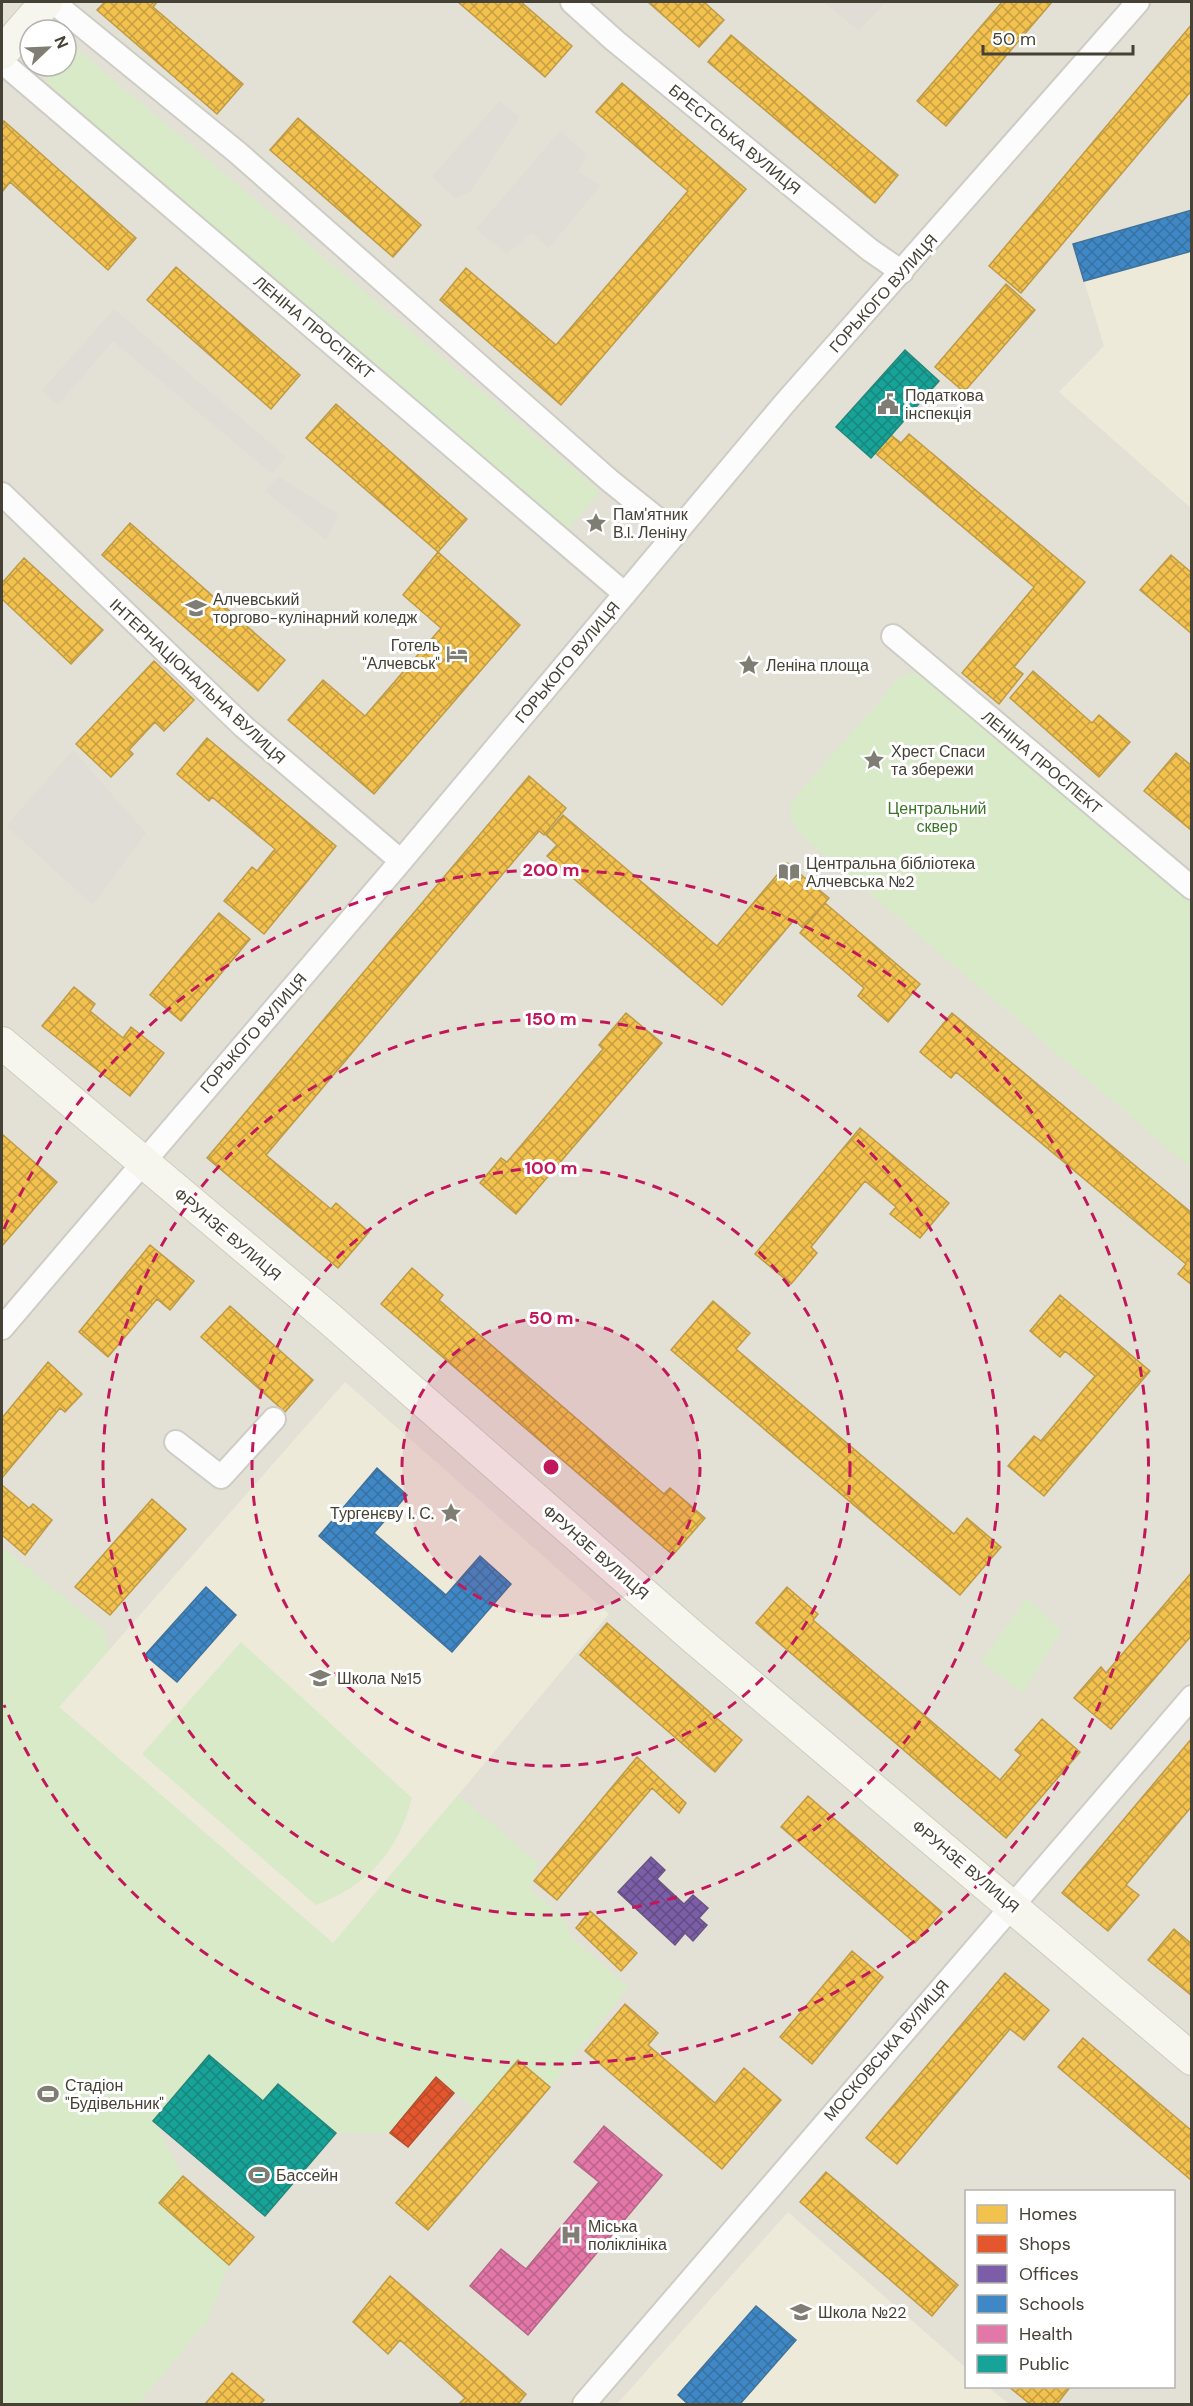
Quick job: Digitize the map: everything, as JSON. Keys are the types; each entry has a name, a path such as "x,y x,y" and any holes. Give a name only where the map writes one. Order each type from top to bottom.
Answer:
{"street":[{"path":"2,53 46,2"},
{"path":"53,2 238,153 601,472 675,533"},
{"name":"БРЕСТСЬКА ВУЛИЦЯ","path":"572,2 614,40 852,235 902,272"},
{"name":"ГОРЬКОГО ВУЛИЦЯ","path":"2,1328 401,861 784,404 1138,2"},
{"name":"ЛЕНІНА ПРОСПЕКТ","path":"2,62 625,594"},
{"name":"ІНТЕРНАЦІОНАЛЬНА ВУЛИЦЯ","path":"2,494 244,727 401,861"},
{"name":"ЛЕНІНА ПРОСПЕКТ","path":"893,636 1191,888"},
{"name":"ФРУНЗЕ ВУЛИЦЯ","path":"2,1043 331,1320 693,1637 1011,1904 1191,2059"},
{"path":"176,1442 221,1477 274,1419"},
{"name":"МОСКОВСЬКА ВУЛИЦЯ","path":"584,2404 1191,1697"}],"shaded area":[{"path":"2,2 1191,2 1191,2404 2,2404"},
{"path":"824,2 886,2 859,31"},
{"path":"499,102 520,117 470,192 455,198 432,176"},
{"path":"560,131 586,154 578,171 600,186 549,248 531,233 507,254 476,229"},
{"path":"1191,210 1191,508 1059,392 1104,346 1073,244"},
{"path":"114,309 286,457 272,474 113,341 58,405 42,390"},
{"path":"279,477 338,514 326,540 264,490"},
{"path":"73,750 146,833 93,905 6,826"},
{"name":"Школа №15","path":"345,1382 609,1614 334,1944 59,1707"},
{"name":"Школа №22","path":"788,2212 965,2367 965,2388 989,2388 1009,2404 617,2404"}],"green space":[{"path":"78,50 600,491 566,532 42,84 47,78 78,78"},
{"name":"Центральний сквер","path":"913,673 933,678 1191,901 1191,1168 799,833 790,817 792,801 899,678"},
{"path":"2,1547 104,1630 109,1650 59,1707 333,1943 458,1795 538,1863 530,1889 566,1921 570,1936 628,1987 550,2087 518,2060 476,2110 436,2077 390,2133 336,2133 278,2084 263,2101 209,2055 153,2120 183,2176 159,2203 229,2265 207,2322 138,2404 2,2404"},
{"path":"1027,1598 1061,1631 1023,1693 981,1661"},
{"path":"241,1642 412,1798 398,1834 378,1864 351,1888 316,1905 142,1754"}],"building: Homes":[{"path":"105,2 157,2 153,7 243,84 217,114 97,10"},
{"path":"458,2 521,2 572,46 545,77"},
{"path":"648,2 704,2 724,20 699,47"},
{"path":"1002,2 1052,2 946,126 917,101"},
{"path":"1192,24 1192,90 1021,293 989,266"},
{"path":"731,35 898,175 875,203 708,62"},
{"path":"622,83 746,189 561,405 440,300 466,268 556,345 688,191 596,112"},
{"path":"298,118 421,225 393,257 270,150"},
{"path":"4,121 136,238 108,270 10,182 2,192 2,124"},
{"path":"176,267 300,375 271,409 147,300"},
{"path":"1006,284 1035,310 964,392 935,367"},
{"path":"336,404 467,519 438,552 306,438"},
{"path":"909,434 1085,582 1014,667 1023,674 999,704 962,673 1034,587 875,453 891,435 901,443"},
{"path":"130,523 285,660 258,691 102,555"},
{"name":"Готель \"Алчевськ\"","path":"438,552 520,625 374,794 288,720 323,680 365,716 441,628 403,595"},
{"path":"1171,555 1192,573 1192,634 1140,590"},
{"path":"24,558 103,630 71,664 2,599 2,583"},
{"path":"154,661 194,700 164,731 155,722 129,750 133,754 111,777 76,744"},
{"path":"1033,671 1092,723 1099,715 1130,742 1099,777 1010,698"},
{"path":"207,738 336,846 264,934 224,901 252,867 257,871 275,849 212,797 209,801 177,774"},
{"path":"1176,753 1192,766 1192,831 1144,791"},
{"path":"529,776 566,808 544,835 539,831 266,1155 331,1209 336,1203 369,1232 338,1268 207,1158"},
{"path":"563,815 717,946 787,863 829,898 803,928 794,920 722,1005 547,856 557,845 546,835"},
{"path":"825,903 920,984 888,1022 858,996 864,988 800,933"},
{"path":"219,913 250,939 181,1021 150,995"},
{"path":"74,987 95,1004 90,1011 123,1038 131,1027 164,1053 130,1096 42,1026"},
{"path":"626,1013 662,1043 516,1214 480,1183 501,1158 507,1162 603,1049 599,1045"},
{"path":"952,1013 1192,1213 1192,1285 1178,1274 1186,1264 956,1072 951,1078 920,1052"},
{"path":"860,1128 949,1203 920,1238 890,1214 896,1207 865,1181 811,1247 817,1253 791,1284 755,1254"},
{"path":"2,1134 57,1182 2,1246"},
{"path":"150,1245 194,1281 170,1310 157,1299 108,1357 79,1332"},
{"path":"412,1268 443,1295 439,1300 664,1494 670,1488 705,1518 673,1555 381,1304"},
{"path":"1060,1295 1150,1371 1044,1496 1008,1466 1034,1436 1041,1441 1095,1376 1065,1351 1060,1357 1030,1331"},
{"path":"713,1301 750,1333 736,1349 954,1534 967,1518 1001,1547 960,1595 671,1350"},
{"path":"230,1306 313,1380 285,1412 201,1337"},
{"path":"48,1362 82,1394 65,1412 60,1408 2,1478 2,1418"},
{"path":"2,1485 29,1508 33,1504 52,1520 25,1555 2,1535"},
{"path":"152,1499 186,1529 110,1615 75,1587"},
{"path":"1192,1572 1192,1635 1111,1729 1074,1698 1101,1667 1106,1673"},
{"path":"787,1587 818,1614 813,1620 1000,1780 1021,1755 1015,1750 1042,1719 1080,1752 1006,1838 756,1623"},
{"path":"607,1623 742,1740 715,1772 580,1655"},
{"path":"1192,1738 1192,1806 1126,1885 1139,1895 1108,1931 1062,1893"},
{"path":"637,1757 686,1803 679,1813 652,1788 557,1900 534,1881"},
{"path":"808,1796 942,1912 915,1943 781,1827"},
{"path":"590,1911 637,1953 621,1971 576,1928"},
{"path":"1174,1929 1192,1944 1192,1996 1148,1960"},
{"path":"852,1951 883,1977 812,2064 780,2037"},
{"path":"1005,1973 1049,2010 1024,2040 1010,2029 897,2164 866,2138"},
{"path":"625,2004 658,2033 648,2045 715,2103 744,2068 781,2100 722,2169 585,2051"},
{"path":"1083,2038 1192,2131 1192,2181 1058,2067"},
{"path":"518,2060 550,2087 428,2230 396,2203"},
{"path":"826,2172 958,2285 932,2316 800,2202"},
{"path":"183,2176 254,2237 229,2265 159,2203"},
{"path":"390,2276 526,2394 518,2404 459,2404 465,2398 400,2340 388,2354 353,2322"},
{"path":"232,2373 264,2400 260,2404 205,2404"},
{"path":"1010,2388 1069,2388 1057,2404 1030,2404"}],"building: Shops":[{"path":"436,2077 454,2093 408,2147 390,2133"}],"building: Offices":[{"path":"651,1857 665,1870 657,1879 684,1904 693,1895 708,1908 699,1918 707,1925 693,1941 685,1933 675,1945 618,1892"}],"building: Schools":[{"path":"1192,210 1192,251 1084,281 1073,244"},
{"path":"377,1468 407,1495 374,1533 446,1595 480,1556 511,1584 452,1652 319,1536"},
{"path":"206,1587 236,1615 177,1682 145,1655"},
{"path":"756,2306 796,2340 740,2404 688,2404 678,2395"}],"building: Health":[{"name":"Міська поліклініка","path":"604,2126 662,2175 528,2335 470,2286 501,2249 526,2269 599,2182 574,2162"}],"building: Public":[{"name":"Податкова інспекція","path":"905,350 939,381 871,458 836,427"},
{"name":"Бассейн","path":"209,2055 263,2101 278,2084 336,2133 265,2216 153,2121"}],"place":[{"name":"Податкова інспекція","path":"888,404"},
{"name":"Пам'ятник В.I. Ленiну","path":"596,523"},
{"name":"Алчевський торгово-кулінарний коледж","path":"196,608"},
{"name":"Готель \"Алчевськ\"","path":"457,654"},
{"name":"Леніна площа","path":"749,665"},
{"name":"Хрест Спаси та збережи","path":"874,760"},
{"name":"Центральна бібліотека Алчевська №2","path":"789,872"},
{"name":"Тургенєву І. С.","path":"451,1513"},
{"name":"Школа №15","path":"320,1678"},
{"name":"Стадіон \"Будівельник\"","path":"48,2094"},
{"name":"Бассейн","path":"259,2175"},
{"name":"Міська поліклініка","path":"571,2235"},
{"name":"Школа №22","path":"801,2312"}]}
